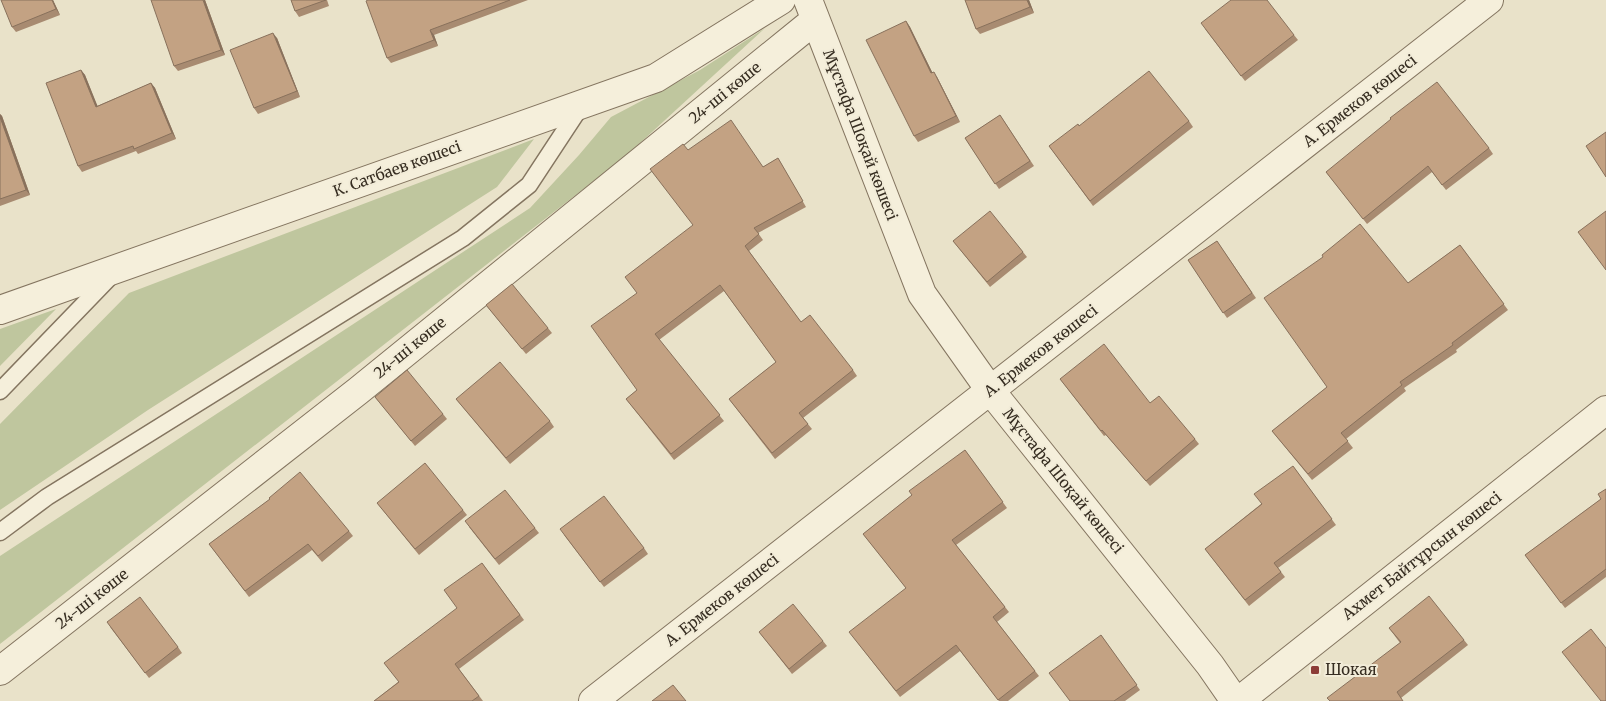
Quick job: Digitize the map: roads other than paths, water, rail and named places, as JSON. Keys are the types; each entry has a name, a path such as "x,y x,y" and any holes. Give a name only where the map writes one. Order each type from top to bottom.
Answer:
{"street":[{"name":"К. Сатбаев көшесі","path":"0,310 656,78 781,0"},
{"name":"А. Ермеков көшесі","path":"593,701 1489,0"},
{"name":"Мұстафа Шоқай көшесі","path":"811,10 922,294 990,390 1210,665 1235,701"},
{"name":"24-ші көше","path":"0,671 358,391 811,10"},
{"name":"Ахмет Байтұрсын көшесі","path":"1239,701 1606,410"}],"lane":[{"path":"0,532 46,497 463,238 529,185 582,104"},
{"path":"0,391 118,268"}],"place":[{"name":"Шокая","path":"1315,670"}]}
